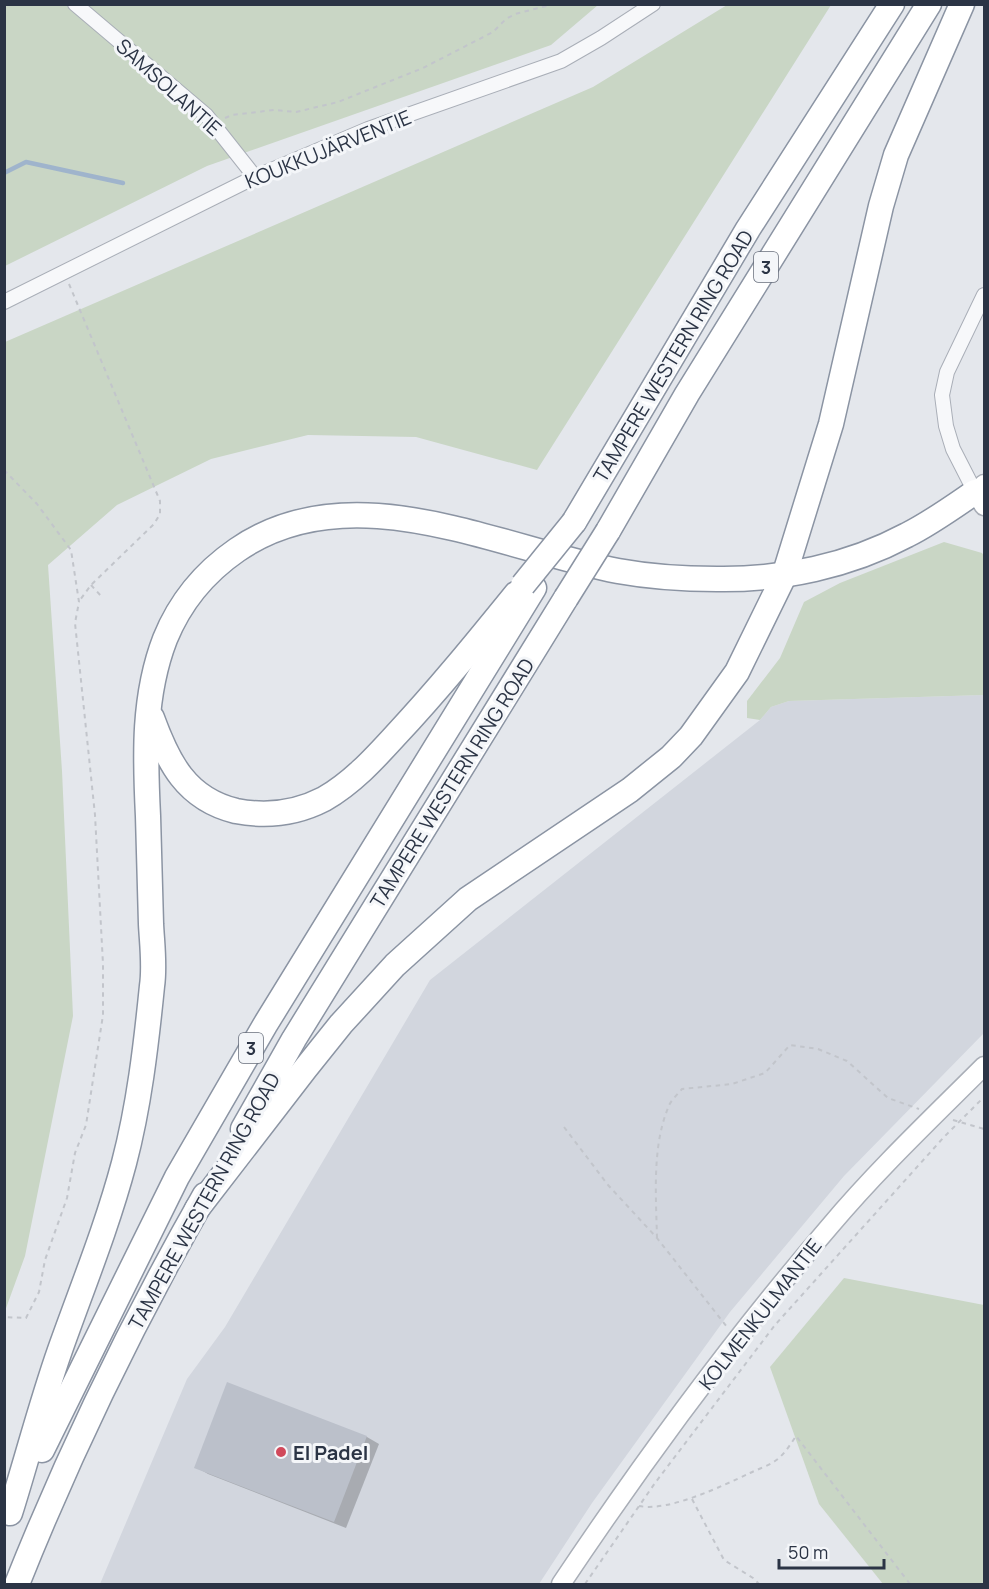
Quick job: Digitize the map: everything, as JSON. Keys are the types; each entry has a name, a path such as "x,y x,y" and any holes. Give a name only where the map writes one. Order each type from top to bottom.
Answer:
{"highway":[{"name":"TAMPERE WESTERN RING ROAD","path":"7,1520 177,1177 265,1024 529,587 574,522 748,229 892,4"},
{"name":"TAMPERE WESTERN RING ROAD","path":"16,1584 96,1405 149,1298 294,1039 608,531 687,394 929,4"},
{"path":"197,1209 327,1042 395,965 468,899 630,790 671,757 691,736 736,672 784,576 831,424 881,206 897,155 962,4"},
{"path":"7,1520 59,1353 86,1282 124,1164 138,1099 153,980 145,755 148,707 152,680 167,636 176,616 199,583 231,554 276,529 316,518 359,515 387,516 425,522 619,571 670,578 722,579 784,576 842,562 876,550 908,535 981,494"},
{"path":"148,707 164,749 187,785 202,796 226,808 264,815 283,814 323,799 346,784 372,760 529,587"}],"street":[{"name":"SAMSOLANTIE","path":"75,4 214,124 255,177"},
{"name":"KOUKKUJÄRVENTIE","path":"4,302 255,177 368,129 561,61 601,39 653,4"},
{"path":"981,494 953,449 946,426 942,395 951,363 984,295"},
{"name":"KOLMENKULMANTIE","path":"561,1584 736,1340 837,1218 935,1114 984,1066"}],"path":[{"path":"214,124 232,115 274,111 296,112 338,102 423,68 493,32 506,19 515,14 554,4"},
{"path":"64,273 160,501 160,514 154,524 91,585 78,602"},
{"path":"4,470 37,504 71,550 78,602 75,623 95,815 104,1015 87,1125 75,1153 67,1198 45,1260 39,1292 26,1318 4,1317"},
{"path":"91,585 102,597"},
{"path":"657,1238 656,1183 659,1143 668,1106 682,1089 732,1084 765,1073 790,1045 818,1049 847,1061 888,1098 984,1129"},
{"path":"585,1584 775,1325 984,1097"},
{"path":"564,1127 608,1185 657,1238 736,1340"},
{"path":"619,1501 647,1507 692,1499 775,1461 788,1449 796,1436 910,1584"},
{"path":"692,1499 724,1560 759,1584"}],"shaded area":[{"path":"984,695 984,1033 844,1176 730,1312 592,1503 539,1584 100,1584 187,1379 225,1327 430,980 760,720 771,707 789,701"}],"green space":[{"path":"5,5 598,5 551,45 207,166 5,266"},
{"path":"727,5 831,5 537,470 416,437 308,435 211,459 117,505 48,565 62,771 73,1016 25,1256 5,1311 5,342 593,87"},
{"path":"944,542 982,553 984,556 984,695 789,701 771,707 760,720 747,718 747,701 780,658 804,602 840,583"},
{"path":"844,1278 984,1305 984,1584 883,1584 819,1504 770,1367"}],"building":[{"name":"El Padel","path":"227,1382 367,1436 334,1522 194,1468"}],"waterway":[{"path":"4,173 26,162 123,183"}],"place":[{"name":"El Padel","path":"281,1452"}]}
